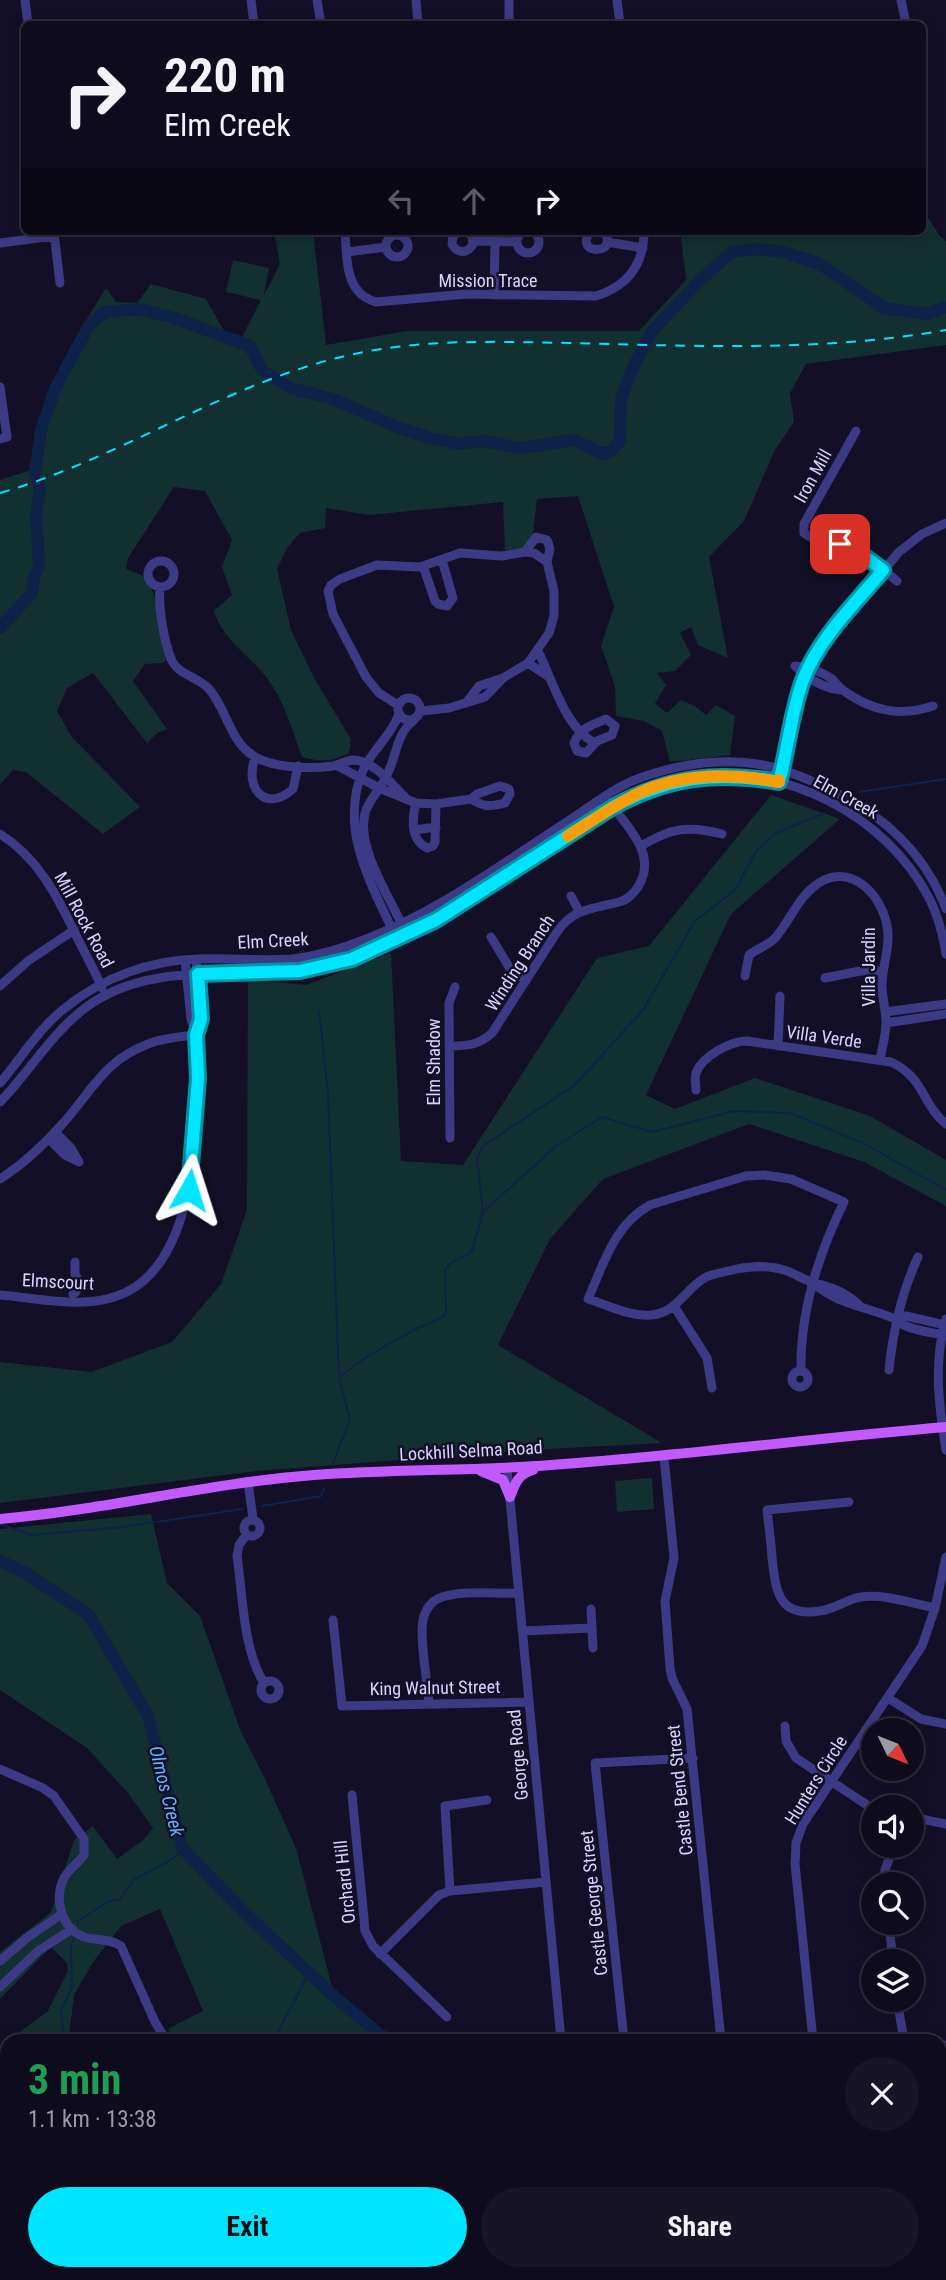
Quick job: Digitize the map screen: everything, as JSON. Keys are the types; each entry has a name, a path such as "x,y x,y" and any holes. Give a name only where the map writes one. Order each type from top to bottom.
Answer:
{"main road":[{"name":"Lockhill Selma Road","path":"0,1519 248,1482 317,1475 507,1468 664,1457 944,1428"},
{"path":"510,1497 522,1475 549,1465"},
{"path":"474,1469 503,1480 510,1497"}],"street":[{"path":"24,0 28,21"},
{"path":"251,0 254,21"},
{"path":"317,0 320,21"},
{"path":"416,0 418,21"},
{"path":"509,0 509,21"},
{"path":"617,0 620,21"},
{"path":"901,0 905,21"},
{"path":"0,243 43,235"},
{"path":"54,235 60,283"},
{"name":"Mission Trace","path":"345,235 353,286 366,299 383,301 416,297 494,295 596,296 614,289 637,267 644,235"},
{"path":"454,235 452,241 457,250 468,250 473,241 471,235"},
{"path":"589,235 586,240 592,249 603,248 607,242"},
{"path":"604,235 607,242"},
{"path":"473,241 517,242"},
{"path":"494,295 495,242"},
{"path":"607,242 643,248"},
{"path":"347,252 386,247"},
{"path":"0,387 3,438"},
{"name":"Iron Mill","path":"856,431 804,524 804,533 810,538 849,547 883,570"},
{"path":"779,782 796,706 807,672 832,631 883,570 910,543 946,523"},
{"path":"421,711 466,703 479,686 503,678 528,663 538,651 549,633 554,616 554,591 547,562 550,549 547,540 536,537 525,552"},
{"path":"414,720 405,720 399,710 379,693 366,677 333,614 328,591 331,585 377,565 410,568 460,553 502,556 525,552 534,553 547,562"},
{"path":"423,566 438,604 447,606 453,598 442,560"},
{"path":"883,570 897,581"},
{"path":"160,587 159,608 173,662 181,671 209,689 239,744 255,758 315,768 354,760 386,778 405,797"},
{"path":"434,596 451,590"},
{"path":"538,651 549,677 580,732 594,743"},
{"path":"528,663 549,677"},
{"path":"807,672 832,680 841,690 890,712 917,712 933,706"},
{"path":"413,698 420,704 421,711 403,732 386,778 367,808 363,832 368,851 402,923 402,937 392,927 356,845 354,817 361,777 366,765 390,733 404,699 413,698"},
{"path":"606,719 614,723 615,730 612,735 594,743 586,753 577,751 574,743 583,729 606,719"},
{"path":"255,758 250,776 252,784 262,796 270,799 278,798 292,789 298,766"},
{"name":"Elm Creek","path":"0,1083 49,1021 100,985 143,968 185,960 291,959 318,955 352,945 402,923 457,893 635,780 695,764 759,764 815,783 851,800 899,836 928,871 946,909"},
{"path":"336,765 379,788 416,803 436,804 471,799"},
{"name":"Elm Creek","path":"0,1102 20,1081 54,1035 105,996 142,981 167,975 300,971 352,959 455,909 639,793 693,777 738,776 779,782 810,793 870,827 888,843 918,879 930,900 946,954"},
{"path":"606,797 641,846 659,835 682,829 722,834"},
{"path":"416,803 412,816 414,830 419,844 427,848 433,846 436,804"},
{"path":"414,830 436,827"},
{"name":"Mill Rock Road","path":"0,834 34,862 55,891 105,996"},
{"name":"Winding Branch","path":"450,1046 467,1046 486,1039 496,1028 560,926 579,911 619,902 631,896 644,874 646,864 641,846"},
{"name":"Villa Jardin","path":"745,976 749,955 775,938 807,892 826,879 838,876 856,879 866,887 879,906 887,926 882,990 886,1023 880,1060"},
{"path":"571,896 579,911"},
{"path":"0,986 28,961 74,930"},
{"path":"491,937 509,967 526,981"},
{"name":"Elmscourt","path":"196,959 201,1019 196,1035"},
{"name":"Elmscourt","path":"0,1295 108,1299 132,1290 156,1269 177,1231 187,1200 192,1169 198,1078 196,1035 189,1003 185,960"},
{"path":"825,978 860,971 883,971"},
{"name":"Elm Shadow","path":"450,1138 449,1003 455,987"},
{"path":"778,1046 780,996"},
{"path":"189,1003 200,1002"},
{"path":"885,1012 946,1004"},
{"path":"886,1023 946,1014"},
{"path":"0,1179 19,1167 52,1136 101,1075 123,1057 158,1041 196,1035"},
{"name":"Villa Verde","path":"696,1090 696,1073 699,1067 708,1058 732,1044 744,1041 891,1062 911,1074 920,1085 932,1110 946,1124"},
{"path":"801,1370 805,1318 812,1282 844,1202 791,1179 764,1175 746,1176 661,1201 636,1214 619,1232 588,1299 635,1314 650,1315 674,1306 702,1279 742,1268 761,1266 779,1269 812,1282 825,1283 851,1297 859,1305 896,1318 903,1325 945,1328 938,1380 946,1450"},
{"path":"889,1370 896,1318 902,1295 918,1257"},
{"path":"74,1298 71,1277 75,1274 75,1262"},
{"path":"674,1306 707,1358 712,1388"},
{"name":"Castle Bend Street","path":"664,1457 674,1558 665,1601 667,1641 672,1678 687,1709 720,2034"},
{"name":"George Road","path":"507,1468 560,2034"},
{"path":"248,1482 253,1520 245,1524 244,1530 247,1534 239,1545 237,1556 248,1648 255,1670 264,1684"},
{"path":"849,1502 767,1510 775,1587 783,1603 793,1609 810,1612 823,1611 862,1597 890,1599 935,1608"},
{"name":"Hunters Circle","path":"812,2034 794,1857 800,1830 922,1646 935,1608 946,1557"},
{"path":"429,1704 422,1625 426,1610 440,1598 452,1595 519,1593"},
{"path":"591,1609 593,1648"},
{"name":"King Walnut Street","path":"333,1620 342,1706 529,1702"},
{"path":"522,1631 592,1628"},
{"path":"888,1698 921,1719 946,1724"},
{"path":"785,1726 786,1741 796,1758 861,1801"},
{"name":"Castle George Street","path":"623,2034 595,1763 693,1758"},
{"path":"0,1769 43,1788 54,1796 84,1839 84,1855 68,1872 60,1890 62,1914 72,1929 84,1937 111,1940 121,1946 163,2034"},
{"name":"Orchard Hill","path":"352,1795 365,1931 380,1954 447,2017"},
{"path":"450,1891 445,1806 486,1800"},
{"path":"924,1819 946,1824"},
{"path":"380,1954 439,1895 450,1891 546,1882"},
{"path":"0,1961 28,1937 62,1914"},
{"path":"0,1987 38,1951 72,1929"},
{"path":"899,2012 903,2034"}],"green space":[{"path":"926,215 946,241 946,345 806,364 790,393 794,422 775,450 744,521 709,557 728,658 698,645 691,627 680,633 691,655 675,671 657,673 666,685 655,703 667,713 681,700 706,715 716,705 735,716 730,755 670,762 662,731 644,721 616,716 615,686 601,646 614,607 578,496 537,499 533,534 523,549 505,550 503,502 369,515 326,508 325,528 300,533 287,548 277,569 291,630 313,676 351,739 349,753 332,760 302,757 288,716 273,687 223,630 214,611 232,595 222,567 232,540 205,491 174,487 128,558 126,569 146,578 149,583 169,657 163,663 145,664 133,681 167,729 157,733 147,743 93,673 67,688 57,711 71,736 140,807 103,834 26,772 13,770 0,785 0,480 31,470 57,374 106,288 116,302 137,303 151,284 206,299 224,331 242,337 261,300 226,292 233,260 269,268 264,295 280,264 275,235 313,235 326,345 407,331 639,331 686,280 680,235 926,235"},
{"path":"771,795 840,819 731,914 646,1095 675,1109 755,1078 870,1116 946,1160 946,1206 864,1162 749,1124 603,1179 550,1239 498,1345 662,1443 529,1450 257,1471 0,1503 0,1362 91,1372 172,1342 221,1284 247,1210 248,980 306,985 391,953 401,1161 463,1165 597,958 649,946"},
{"path":"652,1478 654,1509 617,1512 615,1481"},
{"path":"151,1514 167,1583 200,1616 241,1732 296,1848 332,1987 383,2034 171,2034 168,2029 203,2011 160,1909 121,1926 94,1961 74,1995 70,2034 17,2034 48,2011 68,1971 67,1963 51,1947 0,1999 0,1952 51,1912 74,1840 93,1826 117,1859 143,1840 153,1828 128,1793 87,1748 0,1690 0,1529"}],"waterway":[{"path":"0,628 32,593 39,566 36,514 40,489 35,472 41,430 55,389 88,327 104,312 140,309 174,318 250,346 262,370 291,388 336,400 399,428 431,438 459,444 482,441 521,448 574,440 603,454 612,450 620,441 621,399 651,332 701,279 732,252 759,249 782,252 820,264 884,308 926,314 946,307"},
{"path":"859,792 946,779"},
{"path":"333,1463 350,1420 339,1378 377,1351 446,1313 445,1270 451,1263 472,1252 483,1212 477,1159 483,1146 575,1085 643,1010 695,921 736,889 756,851 776,833 825,813"},
{"path":"319,1011 328,1093 339,1377"},
{"path":"484,1211 556,1146 602,1117 652,1132 734,1111 790,1113 865,1144 946,1190"},
{"path":"262,1506 321,1496 324,1488"},
{"path":"0,1524 31,1535 122,1527 243,1509"},
{"name":"Olmos Creek","path":"0,1561 24,1572 89,1615 148,1716 182,1848 245,1913 335,1997 380,2034"},
{"path":"78,1925 78,1921 109,1901 119,1900 134,1880 174,1858 182,1848"},
{"path":"64,2034 61,2011 72,1988 71,1948 74,1937"},
{"path":"277,2034 309,1973"}],"railway":[{"path":"0,493 94,458 278,376 375,350 473,342 806,345 946,330"}],"slow traffic":[{"path":"568,836 639,793 693,777 738,776 779,780"}],"route":[{"path":"189,1190 198,1078 196,1035 201,1019 198,974 283,973 330,966 352,959 436,920 639,793 693,777 738,776 779,782 805,676 832,631 883,570 857,551 840,544"}]}
